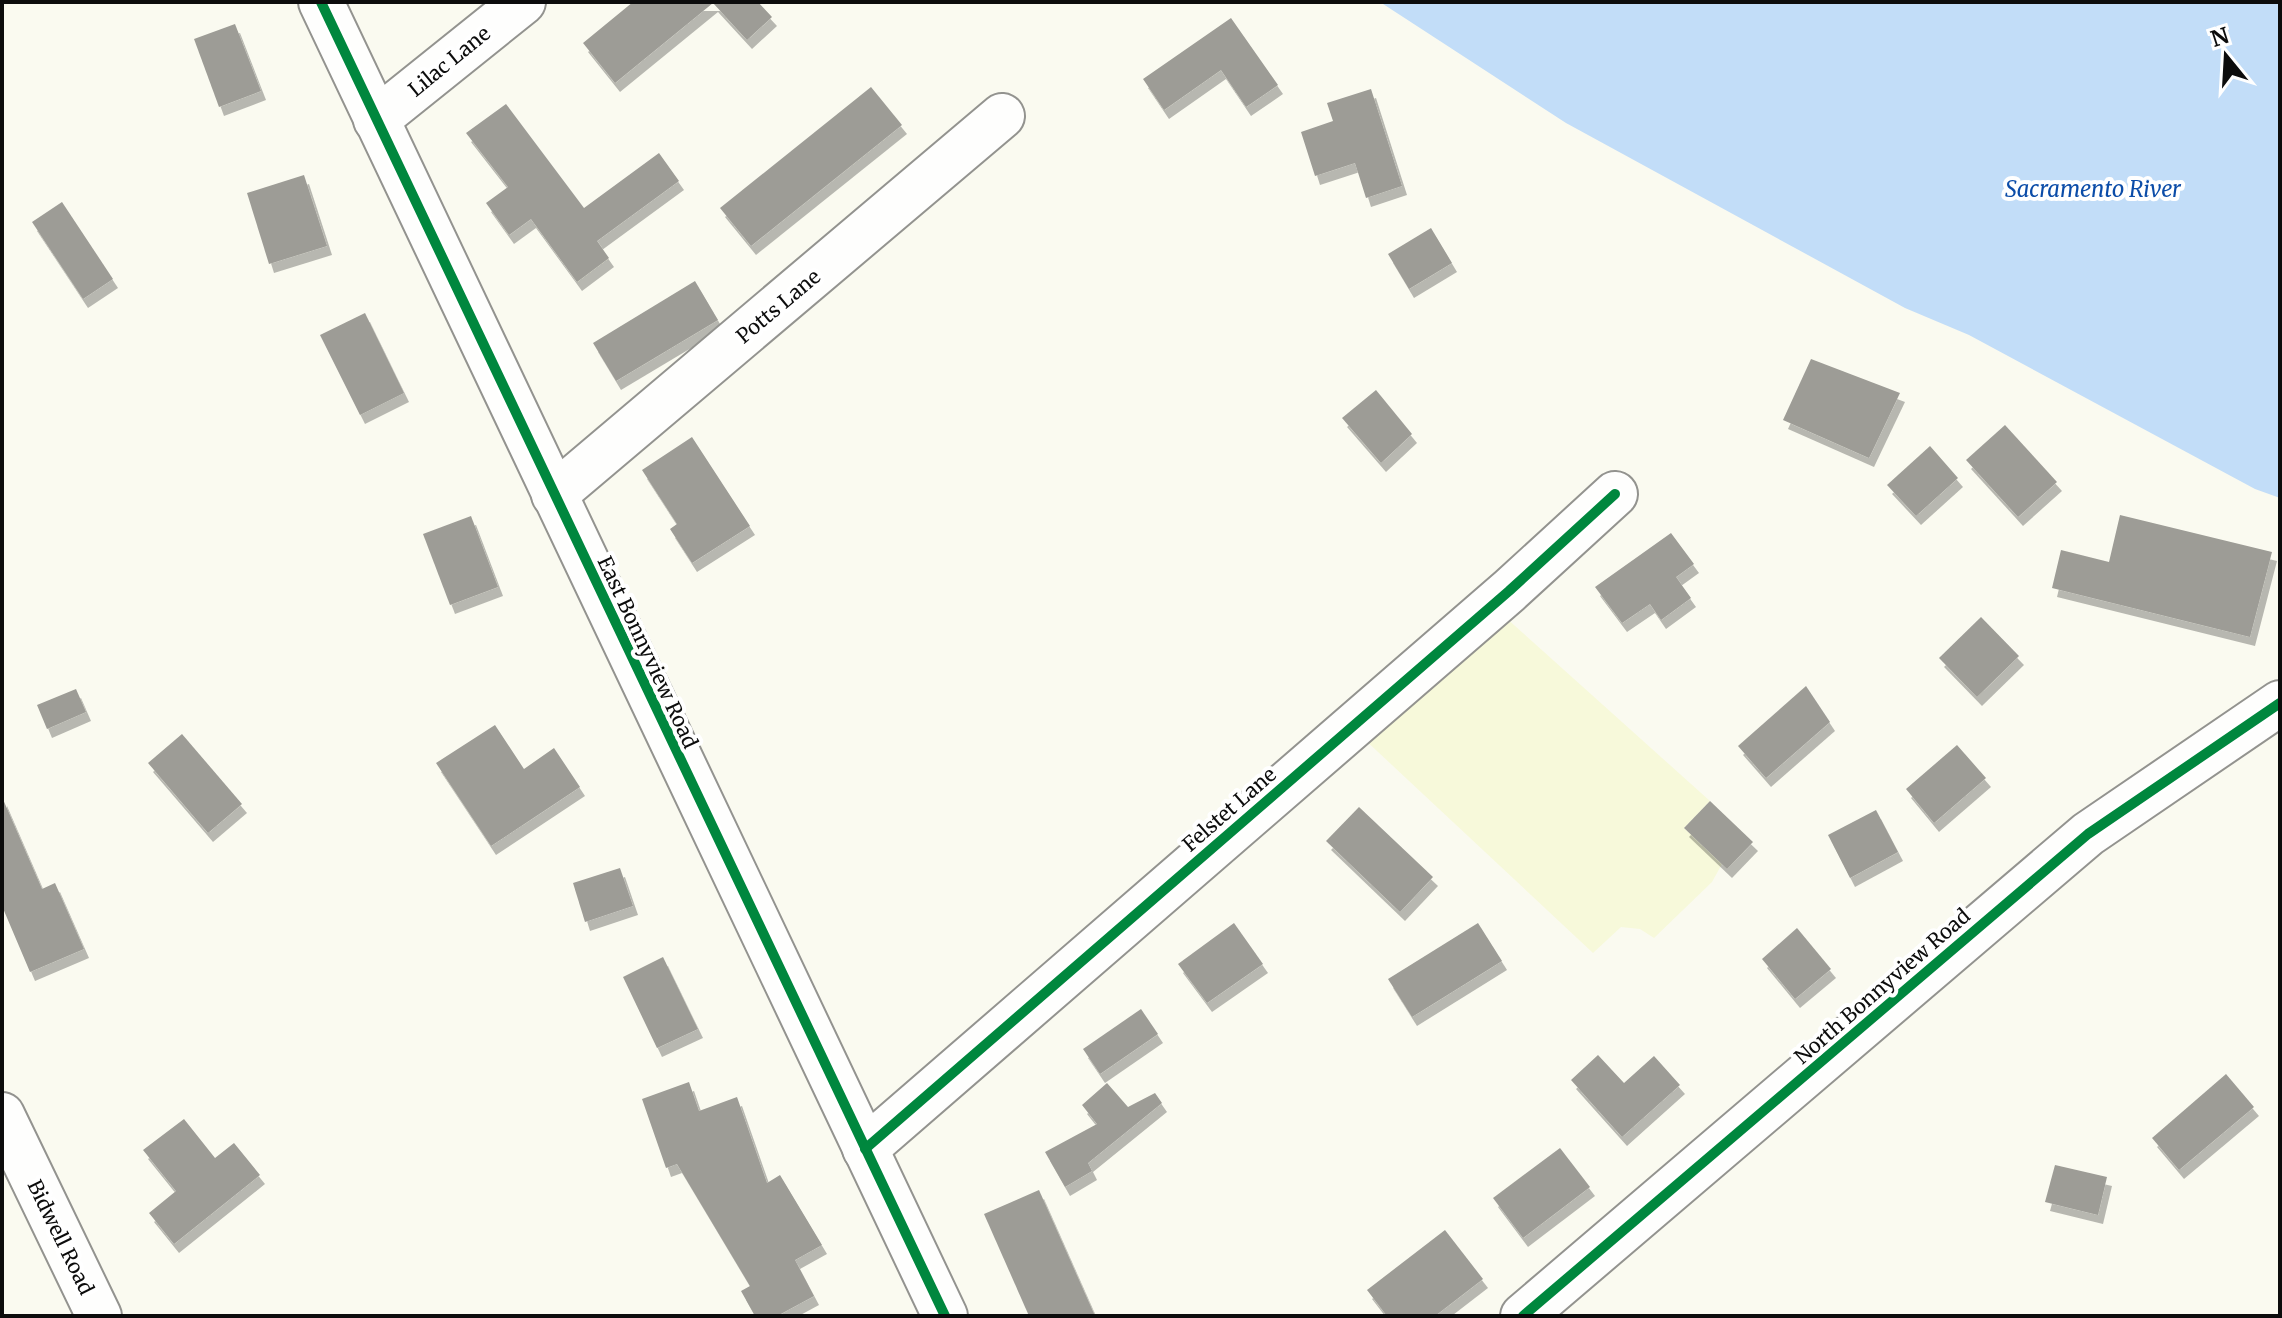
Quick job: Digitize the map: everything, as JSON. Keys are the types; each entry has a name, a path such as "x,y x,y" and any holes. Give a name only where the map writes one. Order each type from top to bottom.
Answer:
{"street":[{"name":"East Bonnyview Road","path":"321,2 945,1316"},
{"name":"Lilac Lane","path":"376,120 523,2"},
{"name":"Potts Lane","path":"554,495 1002,116"},
{"name":"Felstet Lane","path":"865,1149 1509,591 1615,494"},
{"name":"North Bonnyview Road","path":"1523,1316 2088,834 2280,703"},
{"name":"Bidwell Road","path":"2,1115 99,1316"}],"green space":[{"path":"1505,617 1710,801 1684,828 1722,864 1712,882 1654,938 1640,929 1621,927 1593,953 1362,737"}],"water":[{"name":"Sacramento River","path":"1380,2 2280,2 2280,498 2255,489 1969,335 1905,308 1566,123"}],"building":[{"path":"633,2 758,2 772,17 747,40 713,3 615,83 583,43"},
{"path":"1231,18 1278,85 1246,107 1221,70 1164,110 1143,79"},
{"path":"235,24 261,91 219,107 194,39"},
{"path":"871,87 902,125 751,246 720,208"},
{"path":"1371,89 1402,186 1366,198 1355,163 1315,176 1301,132 1333,121 1327,103"},
{"path":"506,104 584,208 659,153 679,181 597,241 609,258 577,282 531,219 509,235 486,203 508,187 466,133"},
{"path":"304,175 327,246 269,264 247,193"},
{"path":"62,202 113,279 83,299 32,222"},
{"path":"1431,228 1452,263 1409,289 1388,254"},
{"path":"695,281 718,320 616,381 593,343"},
{"path":"365,313 404,393 360,415 320,335"},
{"path":"1811,359 1900,393 1869,458 1783,420"},
{"path":"1376,390 1412,434 1381,463 1342,418"},
{"path":"2005,425 2057,482 2018,517 1966,460"},
{"path":"692,437 750,526 692,563 670,529 677,524 642,470"},
{"path":"1930,446 1958,478 1916,516 1887,485"},
{"path":"2120,515 2272,552 2250,637 2052,588 2061,550 2109,562"},
{"path":"471,516 498,587 450,605 423,534"},
{"path":"1671,533 1694,564 1676,577 1691,598 1661,620 1650,604 1622,623 1595,587"},
{"path":"1981,617 2019,656 1977,697 1939,658"},
{"path":"1806,686 1830,722 1766,778 1738,746"},
{"path":"76,689 86,712 47,729 37,705"},
{"path":"495,725 524,769 554,748 580,787 491,846 436,763"},
{"path":"182,734 242,804 208,833 148,763"},
{"path":"1957,745 1986,778 1934,823 1906,789"},
{"path":"2,797 42,889 55,883 84,949 30,972 2,906"},
{"path":"1710,801 1753,842 1727,869 1684,828"},
{"path":"1359,807 1433,877 1400,912 1326,841"},
{"path":"1876,810 1898,852 1850,878 1828,835"},
{"path":"620,868 633,906 585,922 573,883"},
{"path":"1234,923 1263,964 1207,1003 1178,964"},
{"path":"1478,923 1502,961 1412,1017 1388,979"},
{"path":"1797,928 1831,969 1795,999 1762,959"},
{"path":"663,957 698,1029 657,1048 623,977"},
{"path":"1141,1009 1158,1034 1100,1074 1083,1049"},
{"path":"1598,1055 1624,1083 1654,1056 1680,1085 1622,1137 1571,1080"},
{"path":"2226,1074 2254,1107 2179,1170 2152,1138"},
{"path":"689,1082 699,1111 737,1097 767,1183 780,1175 822,1245 795,1260 814,1296 777,1316 755,1316 741,1291 750,1286 677,1164 666,1168 642,1099"},
{"path":"1107,1083 1128,1107 1155,1093 1162,1103 1088,1163 1092,1171 1065,1187 1045,1152 1097,1124 1082,1105"},
{"path":"184,1119 215,1158 234,1143 260,1175 174,1244 149,1213 176,1191 143,1150"},
{"path":"1560,1148 1590,1187 1523,1238 1493,1198"},
{"path":"2055,1165 2107,1177 2098,1215 2045,1202"},
{"path":"1039,1190 1095,1316 1029,1316 984,1214"},
{"path":"1445,1230 1483,1279 1435,1316 1387,1316 1367,1290"}],"cycle path":[{"path":"321,2 945,1316"},
{"path":"865,1149 1509,591 1615,494"},
{"path":"1523,1316 2088,834 2280,703"}]}
